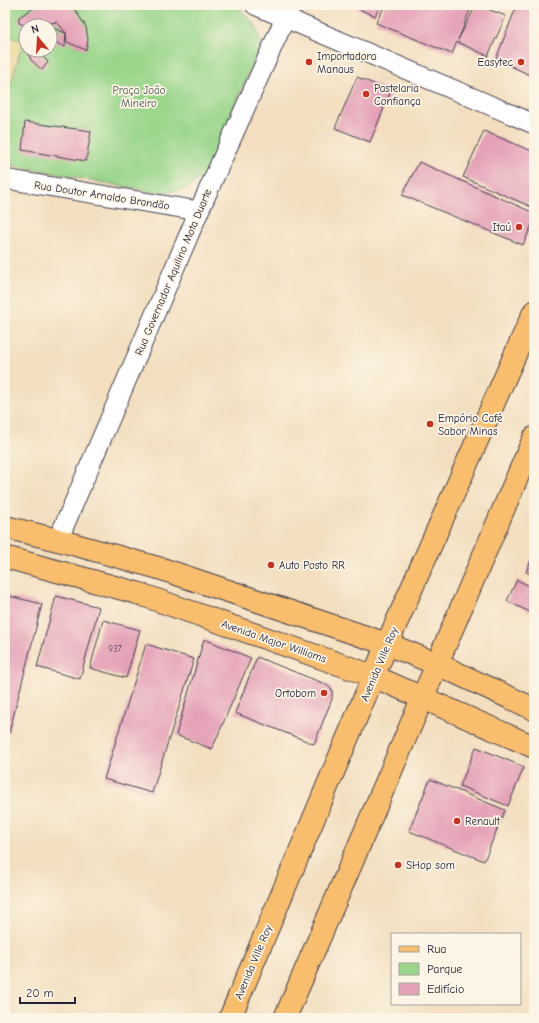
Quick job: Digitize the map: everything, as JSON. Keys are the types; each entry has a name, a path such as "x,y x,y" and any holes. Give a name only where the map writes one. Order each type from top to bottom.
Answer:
{"main road":[{"name":"Avenida Ville Roy","path":"230,1018 387,644 534,312"},
{"path":"285,1018 534,438"},
{"path":"5,527 162,569 387,644 437,664 534,709"},
{"name":"Avenida Major Williams","path":"5,557 137,593 374,676 534,747"}],"street":[{"path":"256,5 289,11 534,124"},
{"name":"Rua Governador Aquilino Mota Duarte","path":"58,540 199,211 289,11"},
{"name":"Rua Doutor Arnaldo Brandão","path":"5,179 199,211"}],"green space":[{"name":"Praça João Mineiro","path":"5,5 228,5 242,11 256,26 261,44 206,173 186,189 159,193 5,164"}],"sand":[{"path":"5,36 18,40 18,58 5,104"}],"building":[{"path":"67,5 76,11 86,27 88,40 86,50 67,42 66,33 58,23 58,18 19,18 37,6"},
{"path":"349,5 380,5 375,16"},
{"path":"385,5 472,5 458,40 476,5 506,16 488,56 457,42 452,54 376,23"},
{"path":"517,5 534,5 534,77 496,59"},
{"path":"58,30 66,33 65,47 58,44"},
{"path":"30,58 44,58 48,62 42,70"},
{"path":"357,77 391,91 370,142 335,128"},
{"path":"25,122 91,131 86,161 22,150"},
{"path":"484,131 534,152 534,208 463,177"},
{"path":"419,162 534,213 534,220 523,245 402,195"},
{"path":"534,553 534,575 526,572"},
{"path":"517,580 534,588 534,614 507,601"},
{"path":"5,595 42,604 9,733 5,732"},
{"path":"56,596 99,607 80,679 37,667"},
{"path":"103,620 140,630 126,678 90,668"},
{"path":"204,639 251,658 212,749 176,735"},
{"path":"146,644 194,659 152,793 104,779"},
{"path":"257,657 325,684 332,689 332,699 314,744 235,713"},
{"path":"476,747 524,767 508,806 460,786"},
{"name":"Renault","path":"430,779 505,810 484,861 409,831"}],"place":[{"name":"Importadora Manaus","path":"309,62"},
{"name":"Easytec","path":"521,62"},
{"name":"Pastelaria Confiança","path":"366,94"},
{"name":"Itaú","path":"519,227"},
{"name":"Empório Café Sabor Minas","path":"430,424"},
{"name":"Auto Posto RR","path":"271,565"},
{"name":"Ortobom","path":"324,693"},
{"name":"Renault","path":"457,821"},
{"name":"SHop som","path":"398,865"}]}
